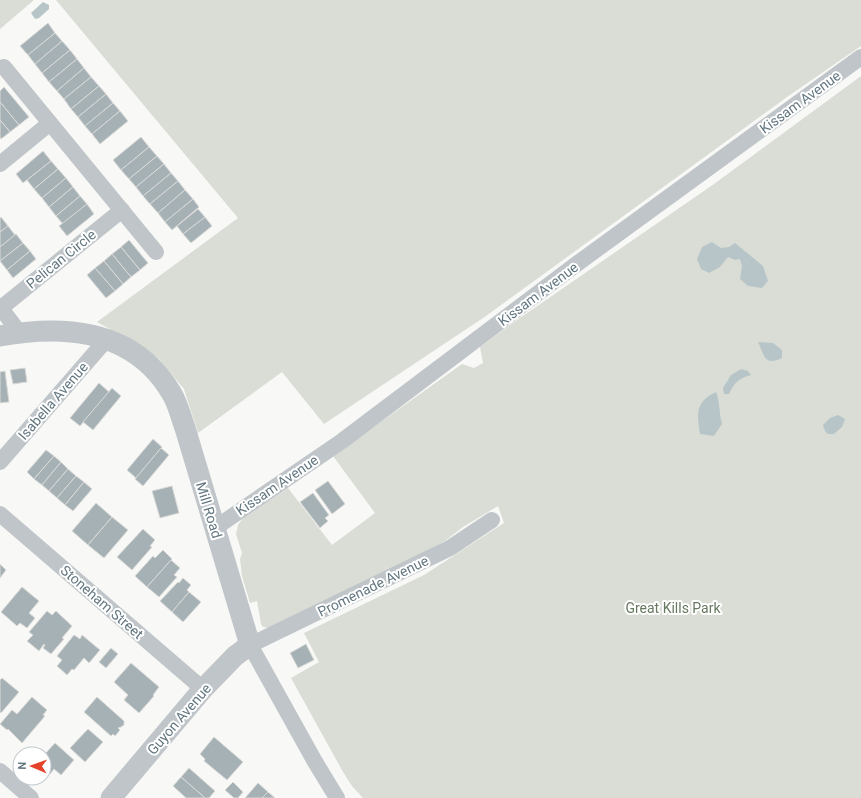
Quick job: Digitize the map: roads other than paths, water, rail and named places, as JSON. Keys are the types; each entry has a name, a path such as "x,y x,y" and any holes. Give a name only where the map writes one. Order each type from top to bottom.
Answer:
{"street":[{"name":"Kissam Avenue","path":"215,528 342,441 578,264 861,57"},
{"path":"4,67 156,252"},
{"path":"0,164 50,123"},
{"name":"Pelican Circle","path":"10,334 0,308 122,210"},
{"name":"Mill Road","path":"10,334 47,330 72,332 107,339 135,352 162,377 173,396 185,428 250,645 337,798"},
{"name":"Isabella Avenue","path":"0,462 107,339"},
{"name":"Stoneham Street","path":"0,514 204,690"},
{"name":"Promenade Avenue","path":"250,645 450,548 492,520"},
{"name":"Guyon Avenue","path":"112,798 204,690 235,656 250,645"},
{"path":"0,771 31,798"}],"park label":[{"name":"Great Kills Park","path":"673,608"}]}
